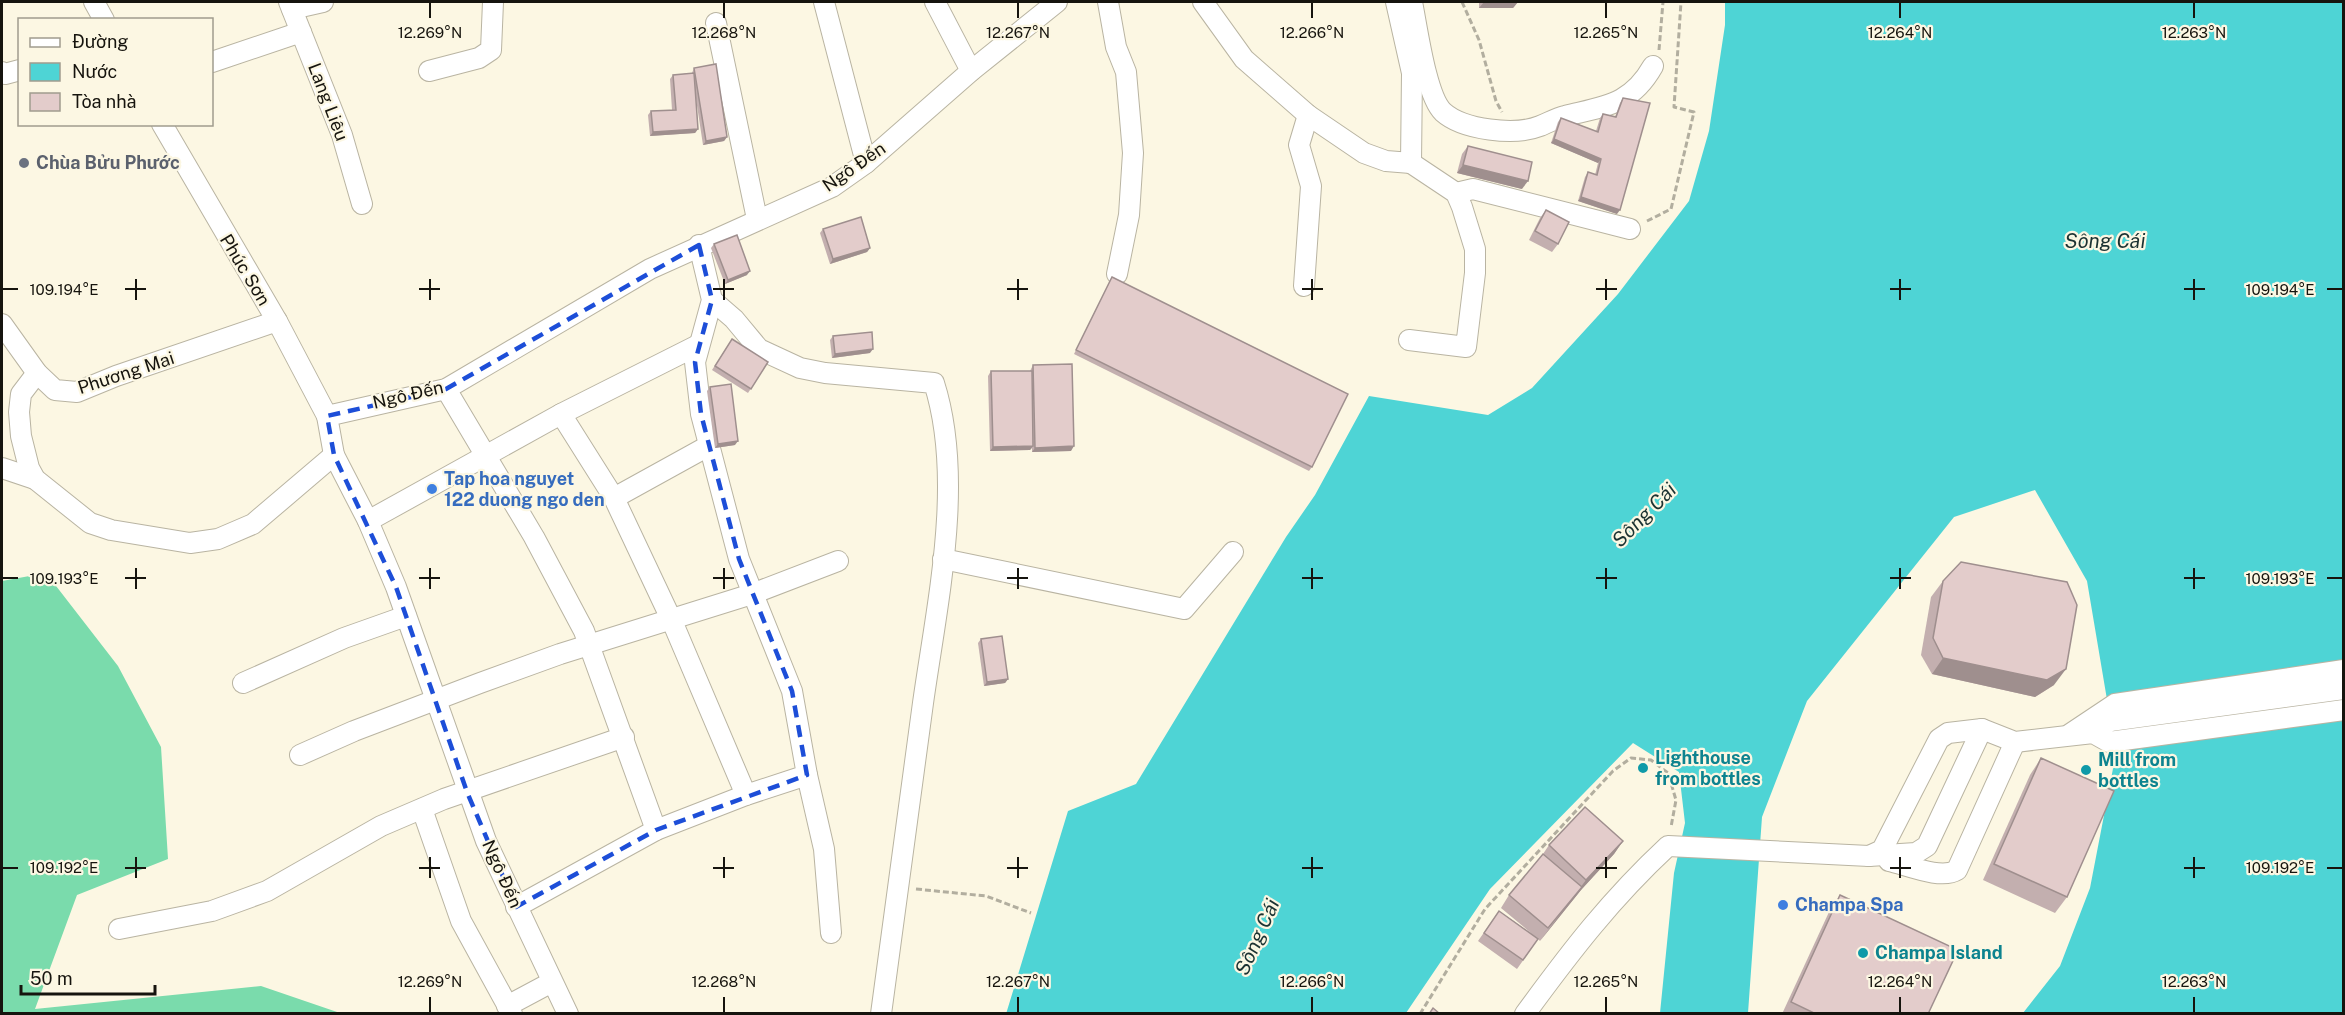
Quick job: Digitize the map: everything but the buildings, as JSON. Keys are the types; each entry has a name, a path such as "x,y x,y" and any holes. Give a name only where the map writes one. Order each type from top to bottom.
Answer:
{"street":[{"path":"94,2 103,18"},
{"path":"291,5 323,2"},
{"path":"429,71 479,58 491,50 493,2"},
{"path":"825,2 867,164"},
{"path":"935,2 971,71"},
{"name":"Ngô Đến","path":"568,1014 516,907 467,792 437,699 406,616 368,521 334,455 327,416 446,389 641,274 699,245 831,187 867,164 971,71 1057,2"},
{"path":"1108,2 1116,47 1126,72 1133,153 1129,215 1117,274"},
{"path":"1203,2 1244,59 1308,115 1364,153 1386,161 1411,164 1456,193 1475,249 1475,273 1466,347 1409,340"},
{"path":"1396,2 1412,73 1411,164"},
{"path":"1412,2 1436,103 1456,120 1501,132 1538,127 1565,116 1611,104 1630,95 1643,83 1653,66"},
{"name":"Lang Liêu","path":"291,5 342,135 362,204"},
{"path":"716,23 757,219"},
{"path":"213,62 301,32"},
{"path":"2,72 4,74 18,70"},
{"path":"1304,286 1311,186 1299,145 1308,115"},
{"name":"Phúc Sơn","path":"163,126 277,321 327,416"},
{"path":"1456,193 1473,189 1630,229"},
{"path":"699,245 712,300 695,362 698,393 740,559 752,594 770,630 792,691 802,760 824,849 831,933"},
{"path":"712,300 734,319 759,349 800,368 825,373 934,383 943,412 948,460 943,559 880,1014"},
{"name":"Phương Mai","path":"2,324 37,373 55,390 77,392 116,376 277,321"},
{"path":"368,521 561,414 698,345"},
{"path":"34,479 21,436 19,412 21,394 37,373"},
{"path":"446,389 544,557 590,646 656,830"},
{"path":"561,414 614,498 672,621 746,795"},
{"path":"614,498 710,445"},
{"path":"2,468 34,479 90,523 111,530 167,541 205,542 224,537 253,524 334,455"},
{"path":"943,559 1184,609 1233,552"},
{"path":"300,755 354,731 560,654 672,621 752,594 838,561"},
{"path":"243,683 344,638 406,616"},
{"path":"2070,734 2115,704 2343,670"},
{"path":"2101,738 2110,721 2343,689"},
{"path":"1869,856 1882,850 1939,739 1948,733 1982,729 2015,742 2070,734 2101,738 2343,710"},
{"path":"1525,1014 1578,941 1615,897 1674,846 1869,856 1916,853 1927,846 1982,729"},
{"path":"119,929 212,911 267,891 363,834 467,792 624,737"},
{"path":"1869,856 1934,872 1951,874 1957,870 2015,742"},
{"path":"516,907 656,830 746,795 807,775"},
{"path":"422,809 461,921 509,1010 552,982"}],"path":[{"path":"1462,2 1479,40 1496,101 1504,117 1501,132"},
{"path":"1653,66 1659,53 1663,2"},
{"path":"1630,229 1671,208 1694,112 1674,107 1681,2"},
{"path":"1420,1014 1485,909 1613,771 1631,758 1651,760 1668,773 1676,800 1674,846"},
{"path":"898,887 986,896 1031,913"}],"highlighted area":[{"path":"699,245 712,300 695,362 701,414 739,559 792,691 807,775 656,830 516,907 467,792 396,587 334,455 327,416 446,389"}],"green space":[{"path":"46,573 118,666 161,747 168,859 77,895 35,1009 261,986 340,1013 2,1013 2,581"}],"water":[{"name":"Sông Cái","path":"1725,2 2343,2 2343,1013 2023,1013 2060,966 2090,888 2116,753 2087,581 2035,490 1954,517 1807,701 1762,817 1748,1013 1660,1013 1674,873 1685,823 1679,772 1633,743 1490,889 1406,1013 1006,1014 1068,811 1136,784 1286,537 1315,495 1369,396 1488,415 1532,388 1618,294 1689,201 1709,131 1725,25"}],"place":[{"name":"Chùa Bửu Phước","path":"24,163"},
{"name":"Tap hoa nguyet 122 duong ngo den","path":"432,489"},
{"name":"Lighthouse from bottles","path":"1643,768"},
{"name":"Mill from bottles","path":"2086,770"},
{"name":"Champa Spa","path":"1783,905"},
{"name":"Champa Island","path":"1863,953"}]}
